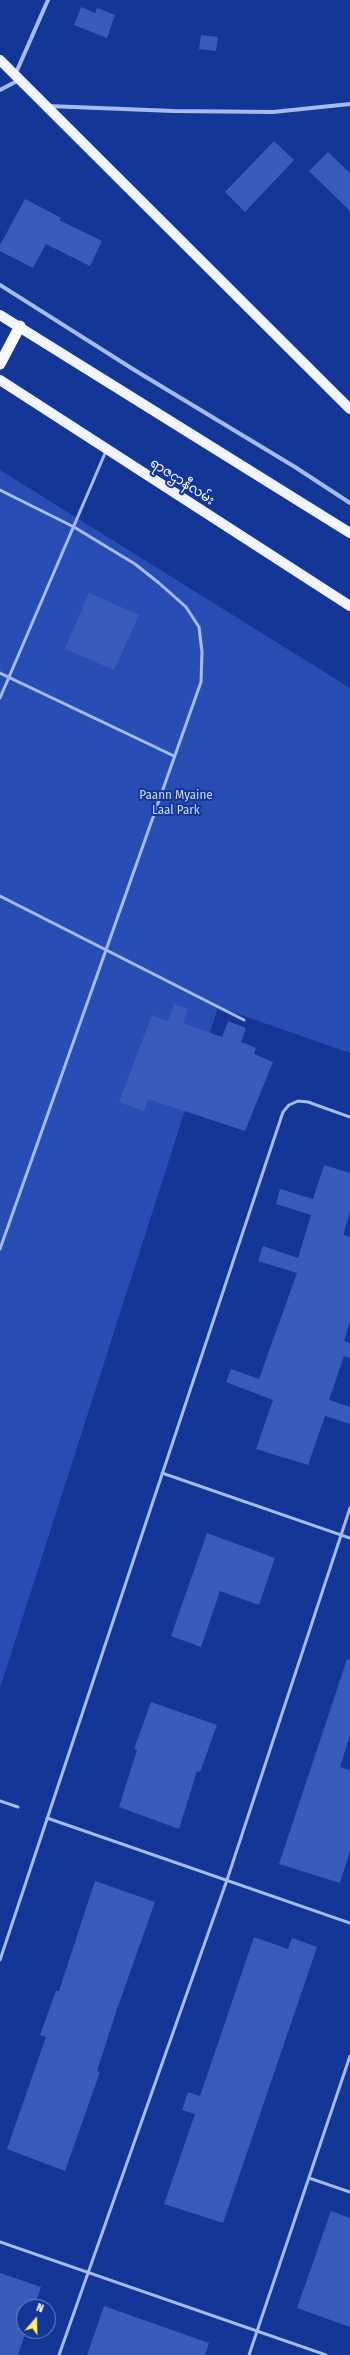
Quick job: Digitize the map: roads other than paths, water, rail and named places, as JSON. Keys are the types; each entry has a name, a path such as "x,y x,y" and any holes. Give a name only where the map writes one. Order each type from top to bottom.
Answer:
{"highway":[{"path":"0,364 20,326"}],"main road":[{"path":"0,60 350,409"},
{"path":"0,315 20,326 350,534"},
{"name":"ရာဇဌာနီလမ်း","path":"0,380 350,606"}],"street":[{"path":"0,90 17,78 48,0"},
{"path":"46,106 173,112 273,112 350,104"},
{"path":"0,285 136,371 295,467 350,503"}],"lane":[{"path":"0,698 107,449"},
{"path":"0,490 74,527 135,564 159,583 186,607 198,627 202,652 201,682 0,1249"},
{"path":"0,673 174,756"},
{"path":"0,896 244,1020"},
{"path":"0,1960 283,1112 289,1105 298,1101 308,1102 350,1117"},
{"path":"162,1473 350,1538"},
{"path":"59,2355 227,1880 350,1508"},
{"path":"0,1801 18,1807"},
{"path":"47,1818 350,1923"},
{"path":"249,2355 350,2056"},
{"path":"309,2178 350,2192"},
{"path":"0,2242 326,2355"}],"park label":[{"name":"Paann Myaine Laal Park","path":"176,802"}]}
